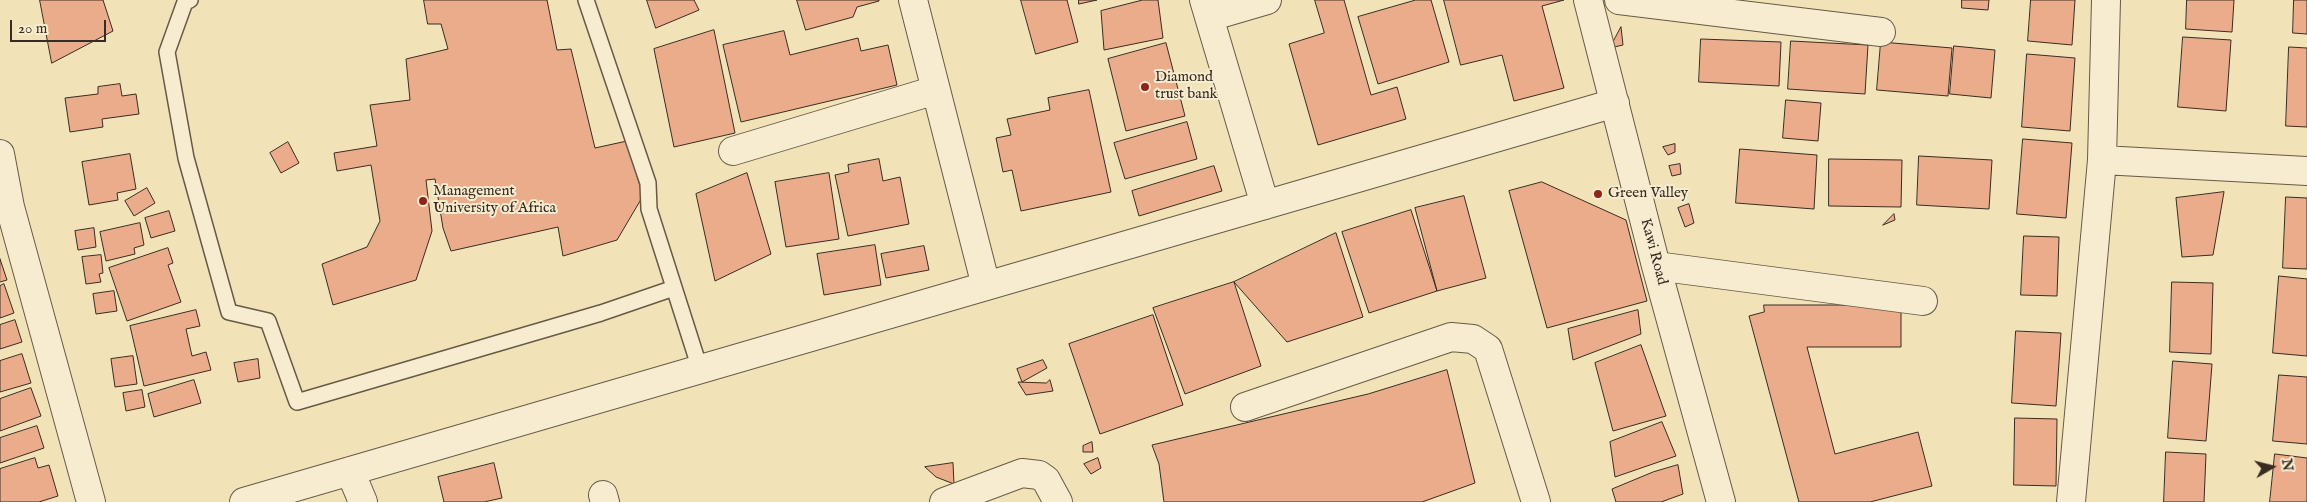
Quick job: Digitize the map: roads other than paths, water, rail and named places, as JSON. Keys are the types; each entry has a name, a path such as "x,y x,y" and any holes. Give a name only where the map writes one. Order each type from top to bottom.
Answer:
{"street":[{"path":"913,0 986,286"},
{"path":"1265,205 1206,8 1267,0"},
{"name":"Kawi Road","path":"1588,0 1656,266 1722,502"},
{"path":"1619,0 1881,32"},
{"path":"2071,502 2102,160 2106,0"},
{"path":"733,151 936,90"},
{"path":"244,502 1615,103"},
{"path":"0,154 5,208 91,502"},
{"path":"2102,160 2307,171"},
{"path":"1656,266 1923,301"},
{"path":"1244,407 1451,337 1473,339 1488,348 1536,502"},
{"path":"350,471 363,502"},
{"path":"944,502 1022,473 1038,475 1046,480 1058,502"}],"lane":[{"path":"190,0 185,2 167,52 186,158 229,312 268,322 297,402 601,313 674,288"},
{"path":"586,0 648,183 649,209 700,369"}],"place":[{"name":"Diamond trust bank","path":"1145,87"},
{"name":"Green Valley","path":"1598,194"},
{"name":"Management University of Africa","path":"423,201"}]}
